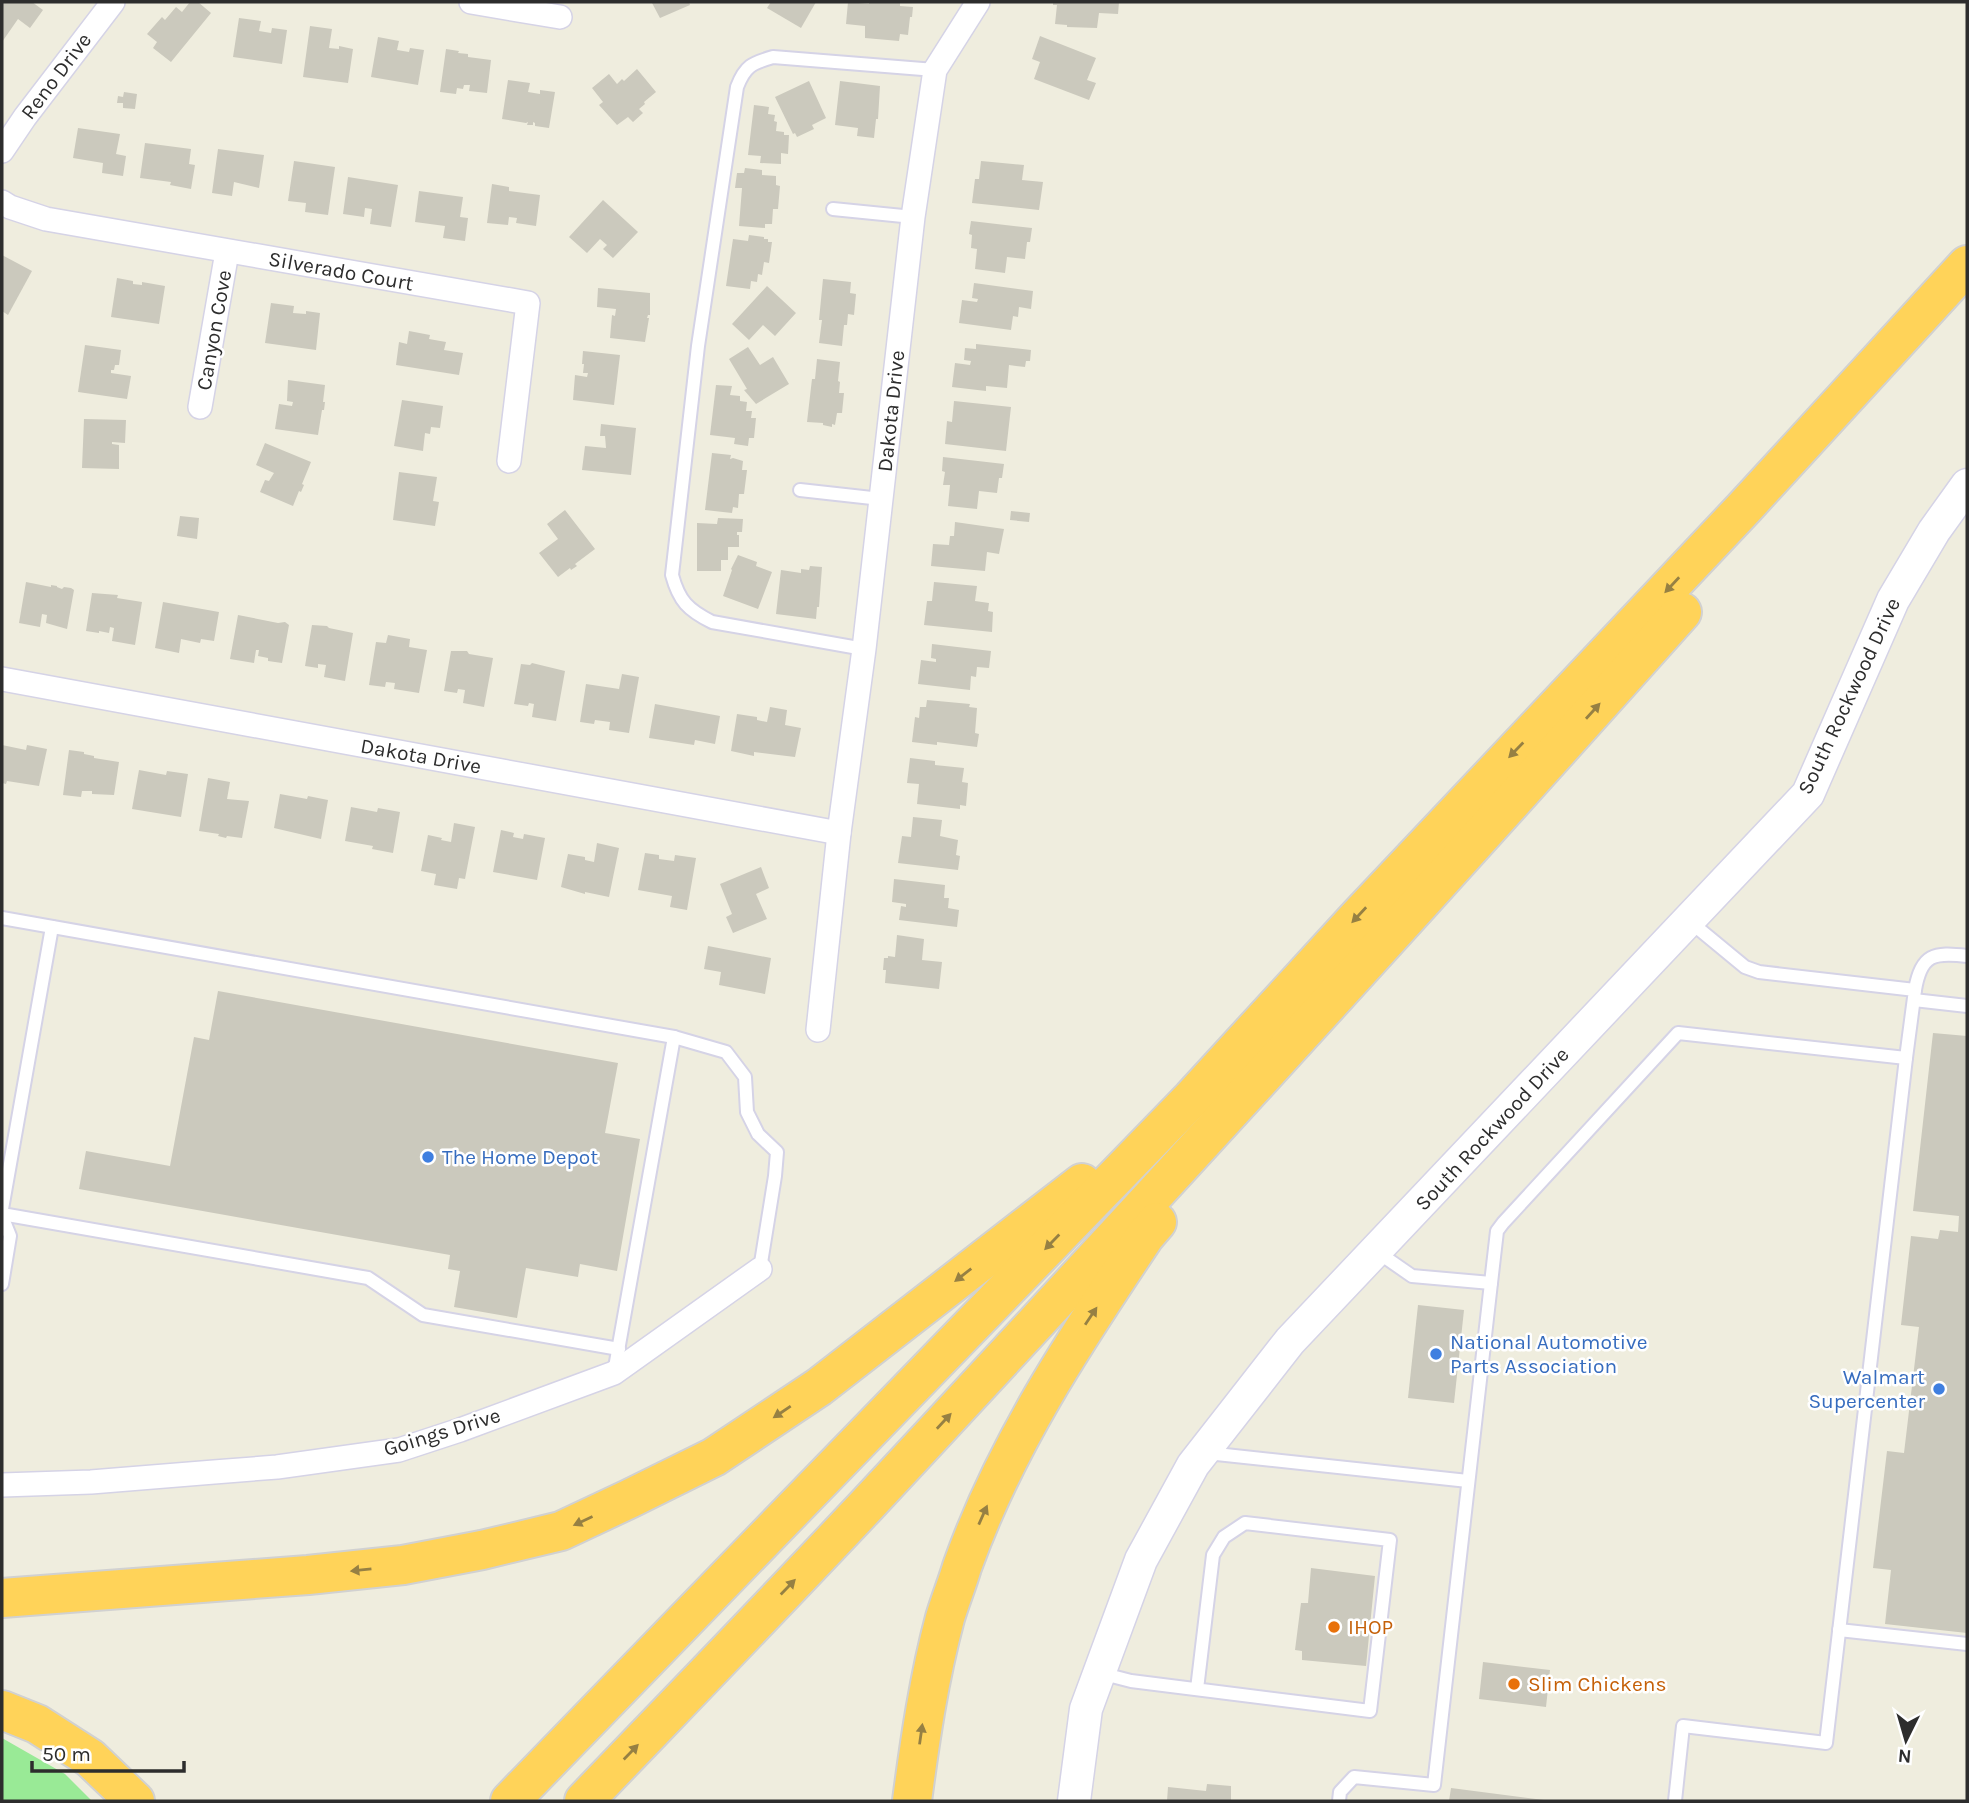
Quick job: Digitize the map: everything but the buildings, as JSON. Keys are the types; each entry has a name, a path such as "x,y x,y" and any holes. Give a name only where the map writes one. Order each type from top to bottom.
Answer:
{"highway":[{"path":"510,1801 1192,1098 1358,917 1726,528 1967,265"},
{"path":"584,1801 862,1510 1188,1157 1545,765 1770,512 1967,299"},
{"path":"912,1801 922,1724 946,1616 973,1537 1003,1469 1057,1370 1145,1236 1502,825 1545,765"},
{"path":"2,1598 308,1575 403,1565 561,1531 714,1457 819,1387 1192,1098"},
{"path":"2,1710 37,1724 90,1758 135,1801"}],"main road":[{"name":"South Rockwood Drive","path":"1074,1801 1086,1709 1141,1560 1193,1465 1290,1341 1808,794 1893,600 1934,531 1967,485"}],"street":[{"name":"Reno Drive","path":"2,151 113,2"},
{"path":"471,2 560,17"},
{"name":"Dakota Drive","path":"818,1030 913,217 935,70 978,2"},
{"name":"Silverado Court","path":"2,202 46,219 528,303 509,461"},
{"name":"Canyon Cove","path":"200,407 227,252"},
{"name":"Dakota Drive","path":"2,679 839,833"},
{"name":"Goings Drive","path":"2,1485 91,1482 214,1472 399,1450 614,1373 760,1269"}],"lane":[{"path":"864,649 712,622 693,613 678,595 672,575 698,346 737,87 742,74 755,62 773,57 935,70"},
{"path":"833,209 913,217"},
{"path":"800,490 881,499"},
{"path":"2,918 674,1037 726,1052 746,1077 747,1112 758,1134 777,1152 760,1269"},
{"path":"1688,920 1745,967 1759,972 1914,995 1967,1006"},
{"path":"2,1284 10,1236 2,1213 52,927"},
{"path":"1675,1801 1683,1726 1826,1743 1914,995 1924,964 1932,956 1947,953 1967,956"},
{"path":"1339,1801 1340,1792 1354,1777 1434,1785 1497,1231 1503,1223 1678,1032 1906,1058"},
{"path":"614,1373 674,1037"},
{"path":"2,1213 369,1278 423,1315 619,1349"},
{"path":"1376,1251 1412,1276 1491,1283"},
{"path":"1203,1452 1468,1482"},
{"path":"1100,1672 1131,1681 1370,1711 1391,1540 1245,1522 1224,1536 1213,1555 1196,1689"},
{"path":"1839,1630 1967,1644"}],"green space":[{"path":"2,1738 65,1774 92,1801 2,1801"}],"place":[{"name":"The Home Depot","path":"428,1157"},
{"name":"National Automotive Parts Association","path":"1436,1354"},
{"name":"Walmart Supercenter","path":"1939,1389"},
{"name":"IHOP","path":"1334,1627"},
{"name":"Slim Chickens","path":"1514,1684"}]}
